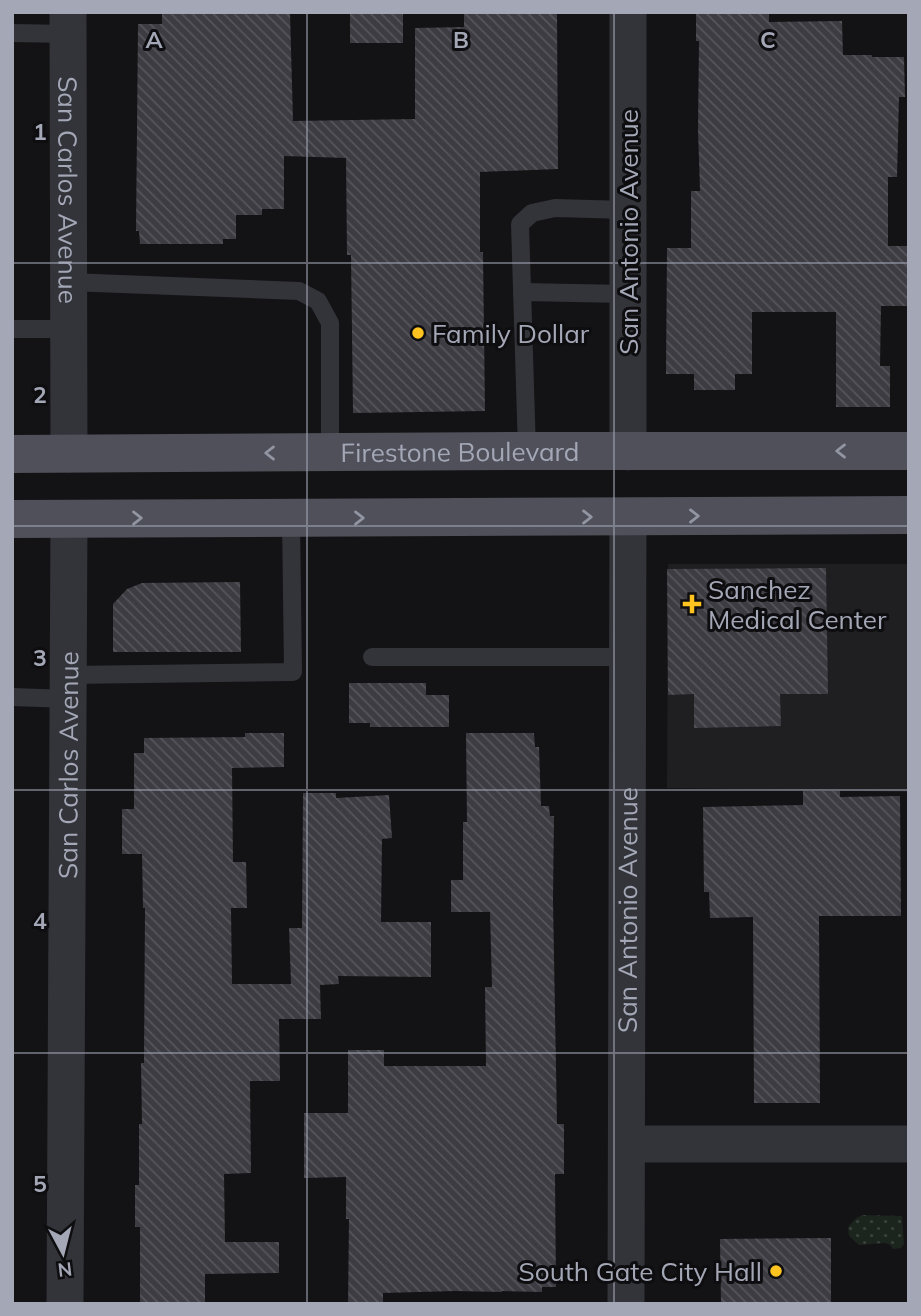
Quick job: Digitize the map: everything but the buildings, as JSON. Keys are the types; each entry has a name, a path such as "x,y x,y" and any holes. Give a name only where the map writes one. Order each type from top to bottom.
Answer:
{"main road":[{"name":"Firestone Boulevard","path":"12,454 909,451"},
{"path":"12,519 909,515"}],"street":[{"name":"San Antonio Avenue","path":"628,12 628,452"},
{"name":"San Carlos Avenue","path":"68,23 69,454"},
{"name":"San Antonio Avenue","path":"626,1304 628,517"},
{"name":"San Carlos Avenue","path":"65,1304 68,519"},
{"path":"627,1144 909,1144"}],"lane":[{"path":"12,33 68,23"},
{"path":"527,451 520,223 532,213 555,208 627,210"},
{"path":"69,282 299,291 318,301 330,323 330,453"},
{"path":"522,292 627,294"},
{"path":"12,329 69,329"},
{"path":"12,697 69,687 293,672 291,518"},
{"path":"372,657 627,657"}],"shaded area":[{"path":"668,564 909,564 909,792 667,788"},
{"path":"862,1215 902,1216 904,1244 901,1248 893,1249 885,1243 859,1245 849,1236 848,1227"}],"place":[{"name":"Family Dollar","path":"418,333"},
{"name":"Sanchez Medical Center","path":"692,604"},
{"name":"South Gate City Hall","path":"776,1271"}]}
